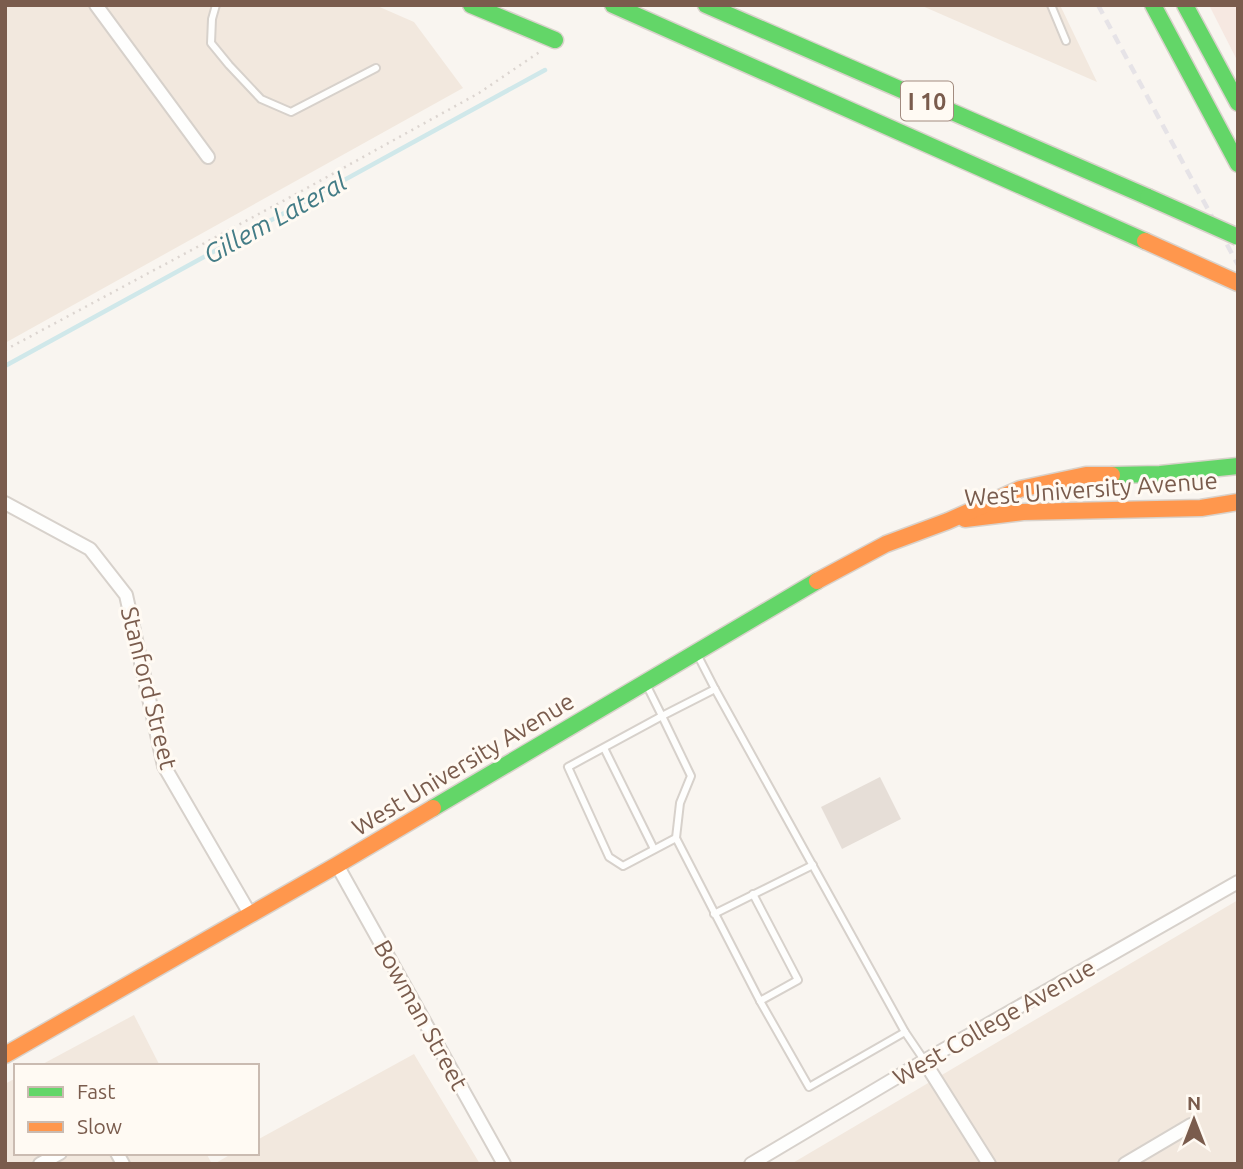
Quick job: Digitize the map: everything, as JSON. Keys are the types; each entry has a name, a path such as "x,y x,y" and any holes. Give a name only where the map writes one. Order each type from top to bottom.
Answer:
{"main road":[{"path":"471,5 555,40"},
{"name":"I 10","path":"613,5 1238,283"},
{"name":"I 10","path":"706,5 1238,237"},
{"path":"1153,5 1238,164"},
{"path":"1185,5 1238,103"},
{"name":"West University Avenue","path":"5,1055 337,866 797,592 886,544 948,521 1020,489 1086,475 1160,474 1238,466"},
{"name":"West University Avenue","path":"948,521 1023,512 1201,508 1238,502"}],"street":[{"path":"96,5 208,157"},
{"name":"Stanford Street","path":"5,503 90,549 126,595 164,766 250,914"},
{"name":"Bowman Street","path":"337,866 504,1164"},
{"name":"West College Avenue","path":"751,1164 924,1061 1238,882"},
{"path":"924,1061 989,1164"},
{"path":"1125,1164 1191,1125"},
{"path":"40,1164 56,1155"}],"lane":[{"path":"216,5 212,19 211,43 261,99 291,112 376,68"},
{"path":"1051,5 1066,41"},
{"path":"696,652 905,1032 924,1061"},
{"path":"645,682 691,776 680,803 676,838 713,914 809,1087 905,1032"},
{"path":"676,838 623,866 609,857 568,767 715,689"},
{"path":"604,748 654,849"},
{"path":"713,914 813,865"},
{"path":"753,894 798,980 760,1001"}],"path":[{"path":"5,350 479,93 555,40"}],"shaded area":[{"path":"5,5 375,5 414,22 463,88 5,343"},
{"path":"920,5 1060,5 1097,82"},
{"path":"1209,5 1238,5 1238,62"},
{"path":"1238,900 1238,1164 791,1164"},
{"path":"134,1015 159,1064 43,1064"},
{"path":"414,1054 480,1164 214,1164 230,1155 259,1155 259,1139"},
{"path":"14,1079 14,1155 207,1155 212,1164 5,1164 5,1084"}],"building":[{"path":"880,777 901,819 842,849 821,807"}],"waterway":[{"name":"Gillem Lateral","path":"5,366 545,70"}],"railway":[{"path":"1098,5 1238,265"}],"traffic: fast":[{"path":"471,5 555,40"},
{"path":"613,5 1145,241"},
{"path":"706,5 1148,197"},
{"path":"1153,5 1238,164"},
{"path":"1185,5 1238,103"},
{"path":"1148,197 1238,237"},
{"path":"1112,475 1160,474 1238,466"},
{"path":"433,808 817,581"}],"traffic: slow":[{"path":"1145,241 1238,283"},
{"path":"817,581 886,544 948,521 1020,489 1086,475 1112,475"},
{"path":"965,519 1023,512 1201,508 1238,502"},
{"path":"5,1055 433,808"}]}
